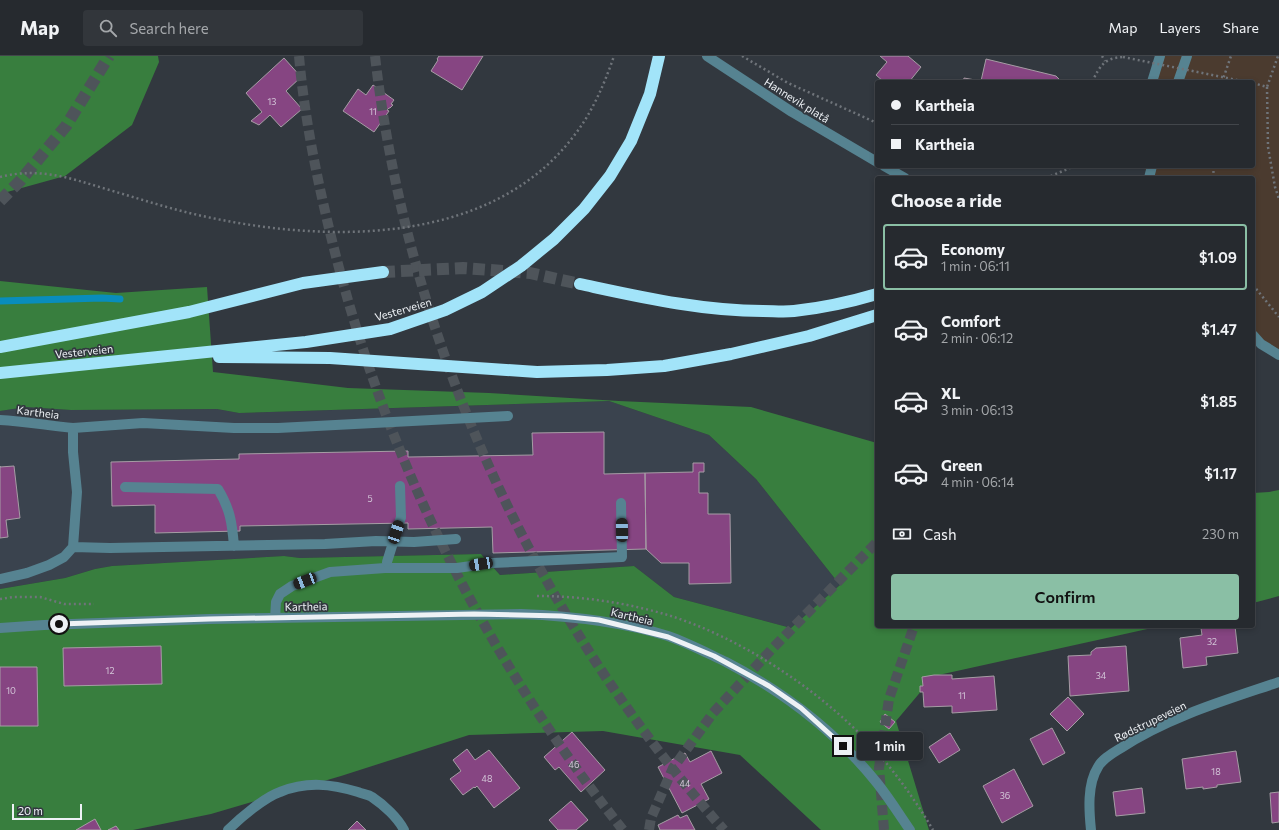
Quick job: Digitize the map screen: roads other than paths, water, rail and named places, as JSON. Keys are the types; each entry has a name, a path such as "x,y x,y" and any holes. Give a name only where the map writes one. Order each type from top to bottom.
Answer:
{"highway":[{"name":"Vesterveien","path":"0,373 306,342 390,329 445,310 482,292 521,266 554,239 584,209 610,176 630,141 650,94 659,56"},
{"path":"0,347 189,312 303,284 383,272"},
{"path":"580,284 692,306 743,311 799,310 833,306 875,295"},
{"path":"159,357 330,358 537,372 607,370 664,366 731,354 809,336 875,316"}],"street":[{"name":"Hannevik platå","path":"707,56 792,112 875,161"},
{"path":"1153,80 1160,56"},
{"path":"1179,80 1187,56"},
{"path":"888,168 902,176"},
{"path":"1257,343 1279,355"},
{"name":"Kartheia","path":"0,420 27,421 49,426 73,428 143,423 234,428 278,428 508,416"},
{"name":"Kartheia","path":"73,428 73,452 77,492 73,547"},
{"path":"386,565 401,517 400,486"},
{"path":"125,487 218,488 224,499 232,521 234,546"},
{"name":"Kartheia","path":"274,618 276,602 280,594 292,586 330,572 386,565 457,568 492,563 622,557 621,503"},
{"path":"0,579 27,573 49,565 64,557 73,547 110,548 234,546 414,542 456,539"},
{"name":"Kartheia","path":"0,628 52,624 209,619 474,614 561,616 599,620 668,637 704,651 769,686 801,708 854,756 880,787 910,830"},
{"name":"Rødstrupeveien","path":"1091,830 1089,809 1091,786 1098,767 1110,755 1134,740 1190,713 1279,682"},
{"path":"228,830 256,806 279,792 298,786 320,784 346,788 372,796 388,810 404,830"}],"waterway":[{"path":"0,301 102,298 120,299"}],"tunnel":[{"path":"0,201 21,180 66,126 109,56"},
{"path":"299,56 310,141 328,224 350,307 376,388 407,467 442,544 481,618 524,691 571,762 623,830"},
{"path":"375,56 392,162 417,267 450,369 490,469 538,566 594,658 656,747 724,830"},
{"path":"383,272 463,268 530,273 580,284"},
{"path":"649,830 651,818 673,768 713,713 771,650 875,544"},
{"path":"884,830 879,768 889,699 913,628"}]}
